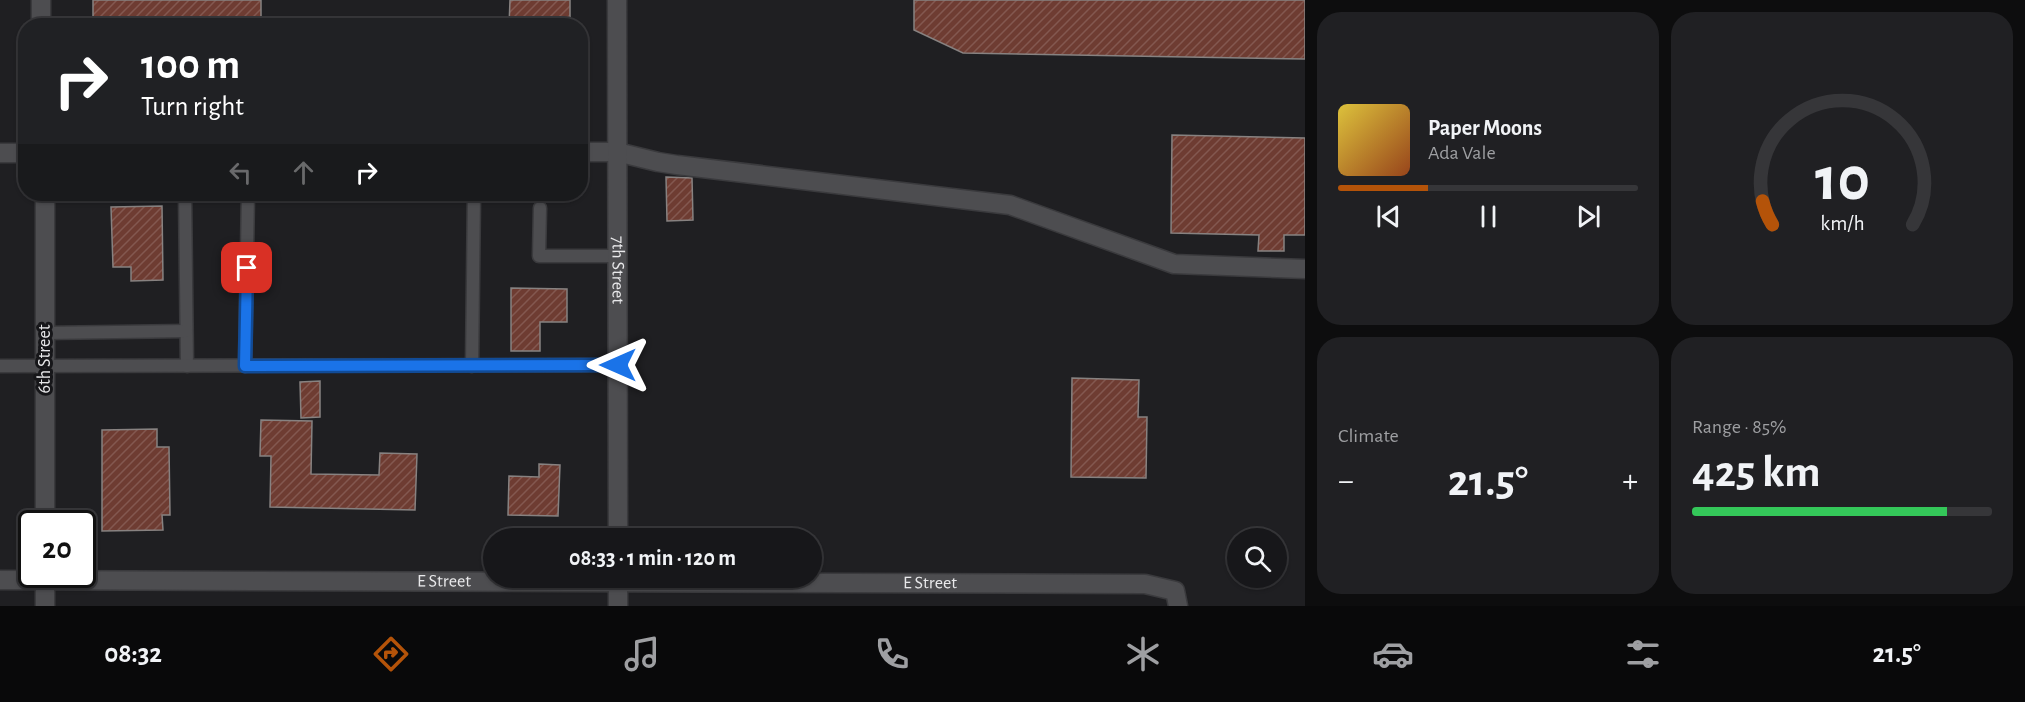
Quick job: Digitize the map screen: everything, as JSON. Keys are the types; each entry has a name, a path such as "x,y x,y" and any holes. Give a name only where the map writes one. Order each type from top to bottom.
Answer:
{"street":[{"path":"41,0 41,18"},
{"name":"7th Street","path":"617,0 618,528"},
{"path":"588,152 617,152 677,165 1010,205 1174,264 1305,269"},
{"path":"0,153 18,153"},
{"name":"6th Street","path":"45,201 45,510"},
{"name":"E Street","path":"96,577 483,579"},
{"name":"E Street","path":"0,580 18,579"},
{"name":"E Street","path":"822,582 1146,584 1177,599"},
{"path":"45,588 45,606"},
{"path":"618,588 618,606"}],"lane":[{"path":"185,201 187,366"},
{"path":"245,366 248,201"},
{"path":"472,366 474,201"},
{"path":"540,208 539,255 617,255"},
{"path":"45,333 186,331"},
{"path":"0,366 618,365"}],"building":[{"path":"93,0 261,0 261,18 93,18"},
{"path":"510,0 570,0 570,18 509,18"},
{"path":"914,0 1305,0 1305,59 963,53 914,30"},
{"path":"1172,135 1305,138 1305,235 1284,235 1284,251 1258,251 1259,235 1171,233"},
{"path":"666,177 692,178 693,220 667,221"},
{"path":"162,206 163,280 131,281 131,267 113,267 111,207"},
{"path":"511,288 567,289 567,322 540,322 540,351 511,351"},
{"path":"1072,378 1139,380 1138,417 1147,417 1146,478 1071,477"},
{"path":"320,381 320,417 301,418 300,382"},
{"path":"261,420 312,421 311,474 379,475 380,453 417,454 415,510 270,507 271,456 260,456"},
{"path":"157,429 157,447 169,447 170,515 162,515 163,530 102,531 102,430"},
{"path":"539,464 560,465 558,516 508,515 509,476 539,477"}],"route":[{"path":"247,268 245,366 618,365"}]}
